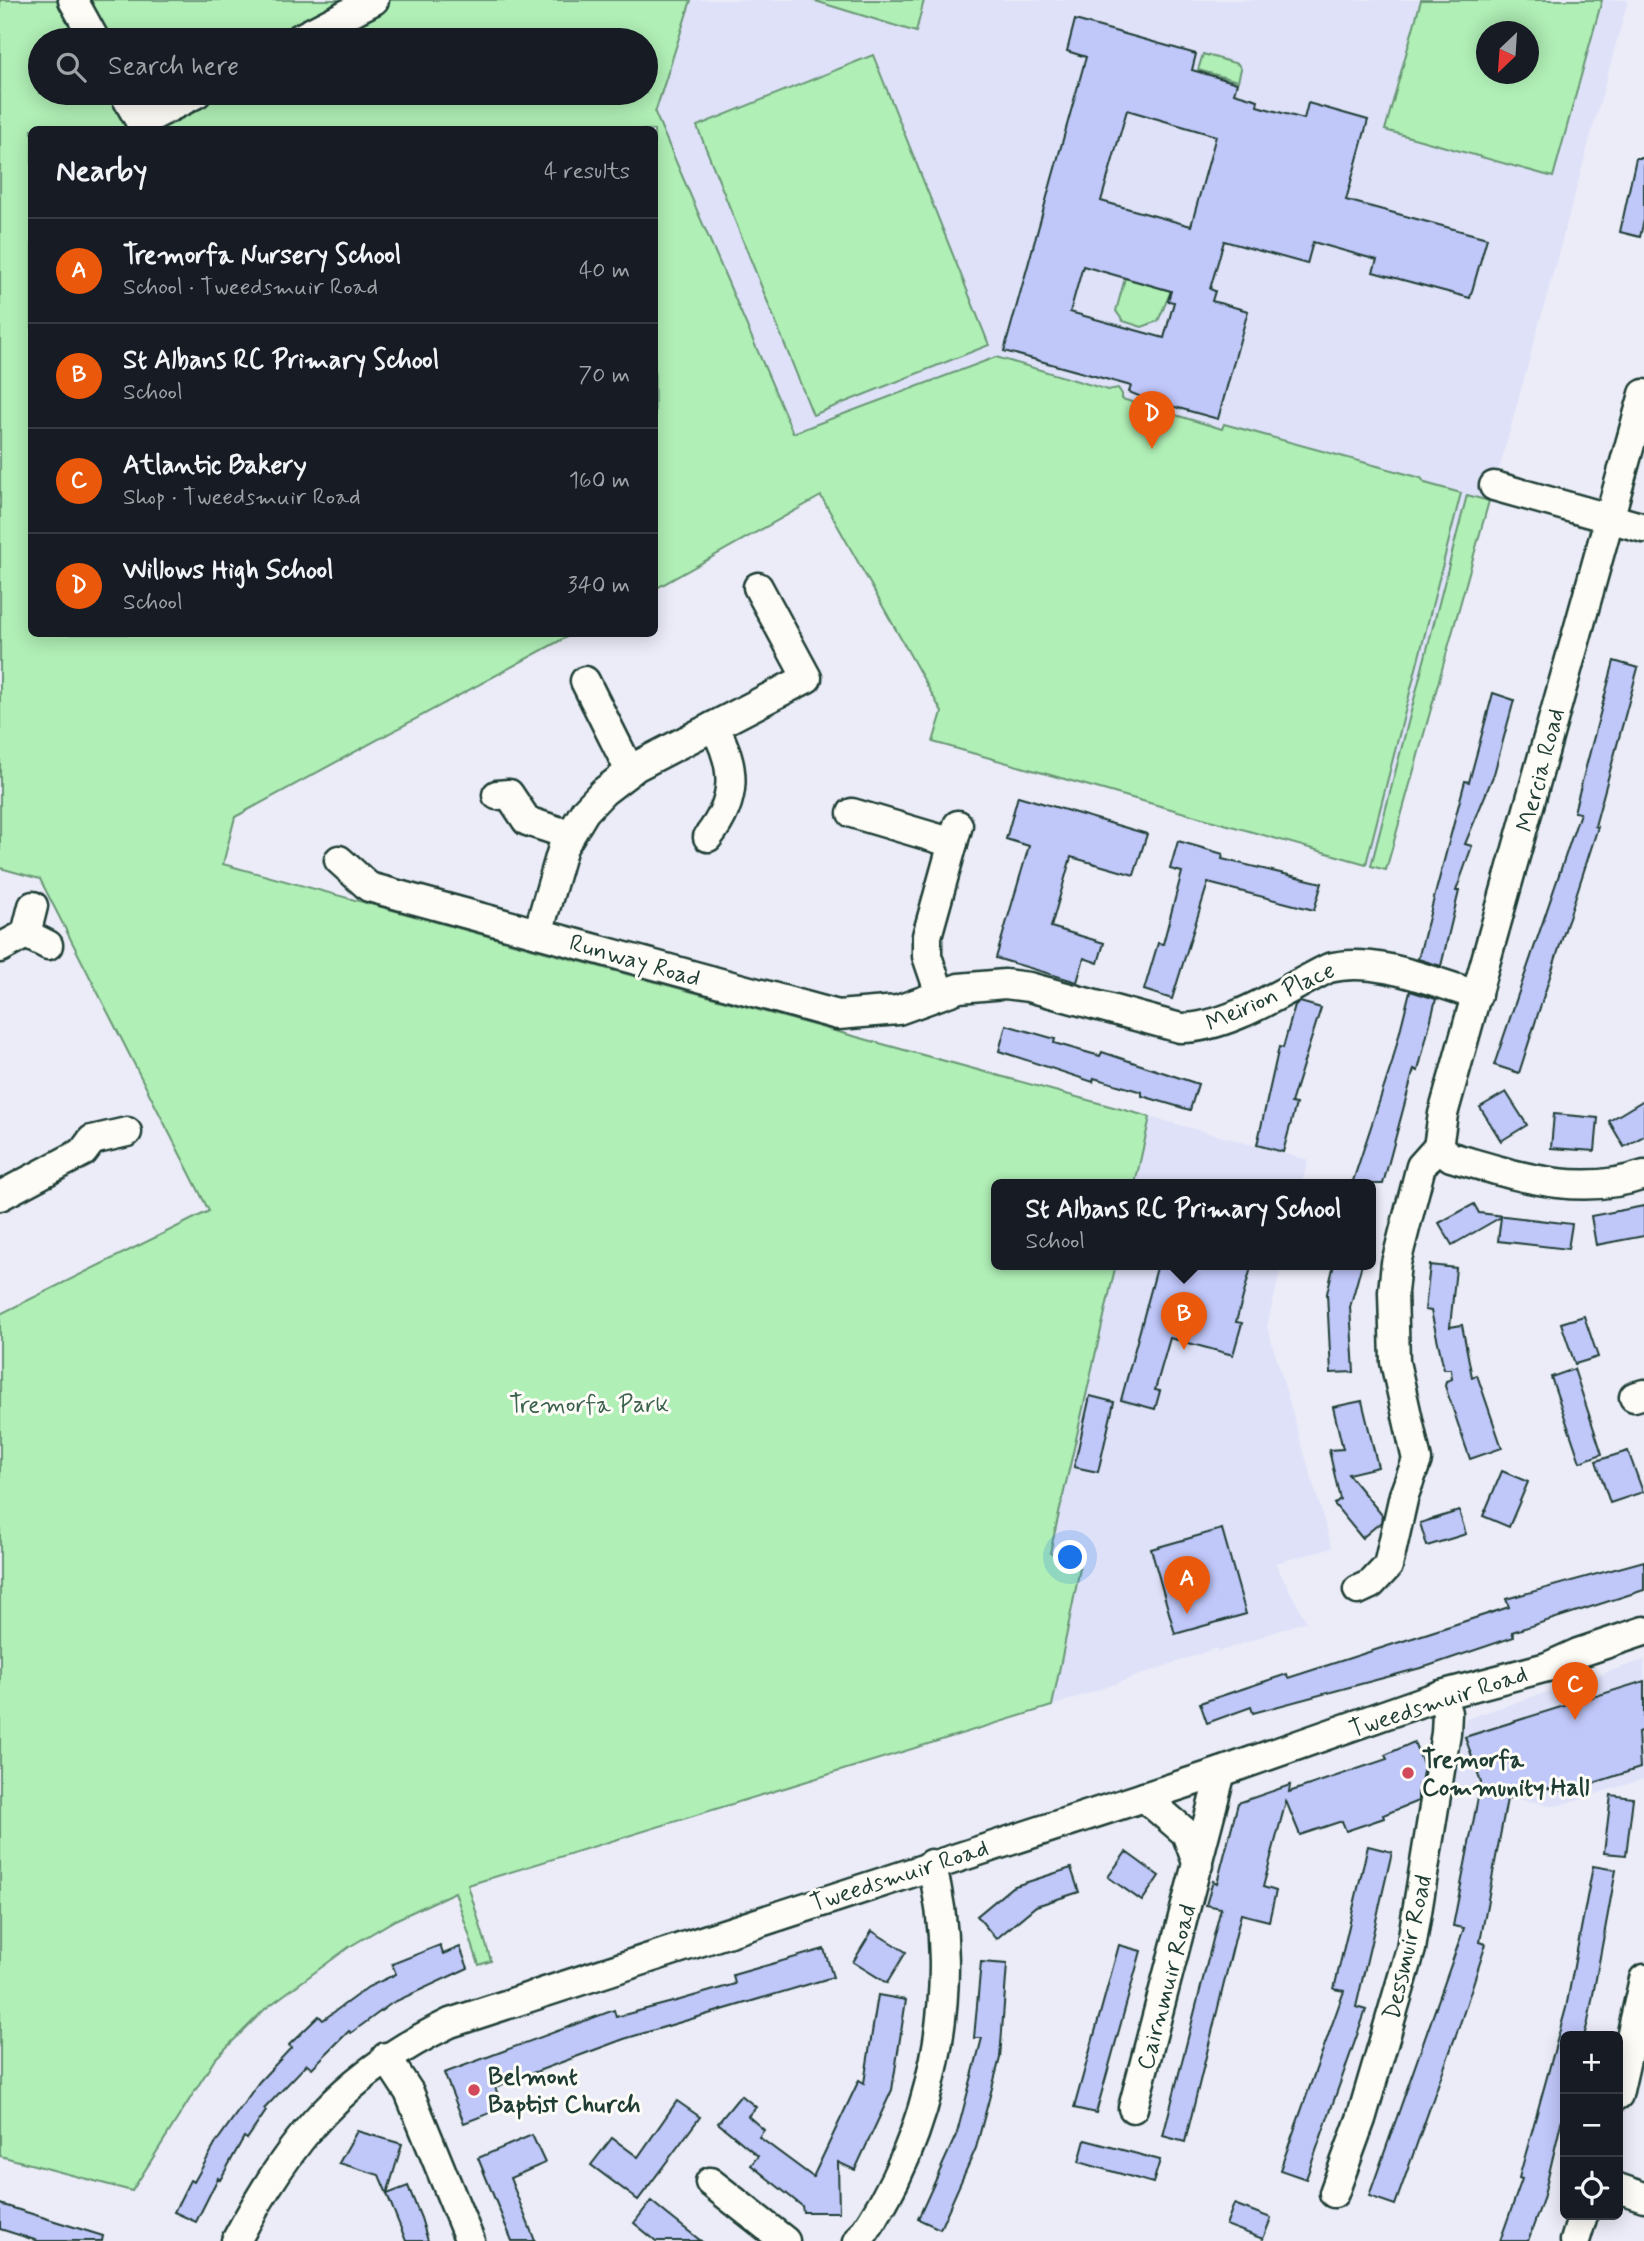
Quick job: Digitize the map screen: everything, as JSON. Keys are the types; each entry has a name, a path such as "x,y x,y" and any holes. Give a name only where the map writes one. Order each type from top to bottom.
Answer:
{"street":[{"path":"73,0 88,28"},
{"path":"320,28 374,0"},
{"path":"131,105 143,126 177,105"},
{"name":"Mercia Road","path":"1438,1147 1443,1114 1644,394"},
{"path":"1494,486 1644,528"},
{"path":"538,933 557,866 570,835 594,801 630,771 807,678 758,587"},
{"path":"585,681 630,771"},
{"path":"708,836 720,822 732,777 730,761 714,726"},
{"path":"497,795 509,794 527,821 570,835"},
{"path":"852,813 956,834 927,936 928,956 940,994"},
{"name":"Runway Road","path":"339,860 369,887 838,1014 898,1010 940,994"},
{"path":"0,948 37,939 33,906"},
{"name":"Meirion Place","path":"940,994 986,984 1017,985 1180,1028 1195,1028 1220,1021 1329,968 1343,964 1376,968 1477,995"},
{"path":"0,1196 83,1152 88,1133 127,1132"},
{"path":"1358,1590 1371,1584 1388,1566 1405,1495 1417,1460 1395,1362 1393,1292 1396,1263 1421,1167 1438,1147 1451,1157 1549,1184 1601,1185 1644,1175"},
{"name":"Tweedsmuir Road","path":"236,2241 261,2195 309,2126 361,2075 386,2057 450,2022 1220,1772 1441,1695 1547,1667 1578,1653 1644,1631"},
{"name":"Dessmuir Road","path":"1334,2193 1360,2119 1411,1949 1423,1892 1446,1733 1447,1713 1441,1695"},
{"name":"Cairnmuir Road","path":"1133,2108 1220,1772"},
{"path":"1144,1797 1186,1833 1198,1865"},
{"path":"871,2237 919,2116 938,2044 943,1937 931,1864"},
{"path":"1618,2094 1644,1979"},
{"path":"386,2057 409,2092 470,2241"},
{"path":"710,2182 785,2241"},
{"path":"1623,2190 1644,2197"},
{"path":"1575,2241 1581,2220"}],"shaded area":[{"path":"691,0 1628,0 1498,473 1594,500 1586,528 1489,502 1386,870 933,742 942,712 821,496 655,113"},
{"path":"1150,1117 1308,1160 1303,1179 1136,1179"},
{"path":"1115,1270 1281,1270 1267,1326 1332,1548 1275,1563 1306,1621 1218,1652 1216,1648 1052,1706 1080,1569 1050,1554"},
{"path":"1644,1660 1644,1779 1556,1806 1451,1787 1458,1739 1466,1719"}],"green space":[{"name":"Tremorfa Park","path":"0,0 691,0 658,104 658,28 28,28 28,105 658,105 655,113 793,433 996,357 1108,390 1118,388 1122,399 1222,429 1224,424 1421,478 1425,483 1461,493 1366,864 933,742 942,712 821,496 658,587 658,126 28,126 28,637 566,637 235,817 223,864 1150,1117 1136,1179 991,1179 991,1270 1115,1270 1050,1553 1080,1568 1052,1706 468,1885 491,1961 479,1965 455,1892 395,1920 349,1947 265,2009 215,2059 132,2191 0,2156 0,1314 209,1211 40,879 0,868"},
{"path":"812,0 924,0 916,32"},
{"path":"1421,0 1602,0 1553,177 1385,130"},
{"path":"1203,54 1238,64 1241,69 1238,81 1198,70"},
{"path":"873,55 989,345 813,415 697,126"},
{"path":"1125,278 1171,291 1158,321 1142,327 1123,321 1116,311"},
{"path":"1467,495 1489,501 1386,870 1371,866"}],"building":[{"path":"1075,20 1196,54 1192,70 1237,83 1234,93 1258,100 1257,106 1304,119 1308,103 1368,120 1346,200 1487,238 1470,298 1373,272 1377,260 1313,242 1307,264 1224,241 1210,289 1215,291 1212,301 1248,311 1218,419 1146,399 1129,392 1131,386 1004,351 1086,57 1067,51","holes":["1127,110 1216,136 1191,226 1101,201","1083,266 1171,291 1168,301 1174,302 1164,338 1070,312"]},
{"path":"1636,158 1644,158 1644,220 1640,237 1620,232"},
{"path":"1614,661 1638,668 1595,826 1598,827 1519,1073 1494,1065 1580,813 1574,812"},
{"path":"1493,693 1514,700 1494,774 1465,844 1472,846 1456,891 1459,891 1441,966 1418,959 1465,781 1469,782"},
{"path":"1018,796 1147,834 1134,875 1071,857 1051,927 1104,943 1098,963 1084,958 1077,982 996,958 1029,846 1006,839"},
{"path":"1178,841 1223,854 1222,859 1322,883 1314,910 1208,883 1172,999 1144,990 1158,943 1163,944 1182,872 1170,869"},
{"path":"1410,991 1436,999 1418,1071 1414,1069 1383,1184 1376,1184 1376,1179 1354,1179 1392,1063"},
{"path":"1300,1002 1321,1008 1291,1103 1296,1104 1283,1152 1257,1145 1279,1047 1283,1048 1295,1005"},
{"path":"1006,1025 1055,1039 1054,1043 1100,1056 1102,1052 1198,1084 1190,1110 1142,1096 1142,1092 1094,1078 1093,1082 999,1051"},
{"path":"1506,1092 1527,1125 1501,1141 1480,1107"},
{"path":"1644,1100 1644,1136 1624,1147 1609,1121"},
{"path":"1554,1114 1598,1118 1595,1151 1551,1148"},
{"path":"1474,1204 1479,1213 1572,1224 1568,1249 1498,1241 1501,1217 1452,1245 1439,1223"},
{"path":"1644,1206 1644,1236 1596,1245 1591,1216"},
{"path":"1430,1265 1456,1268 1450,1327 1462,1325 1472,1377 1477,1375 1502,1448 1470,1459 1445,1386 1446,1381 1452,1379 1451,1369 1444,1369 1431,1311 1425,1310"},
{"path":"1156,1270 1250,1270 1236,1322 1242,1323 1233,1355 1170,1338 1155,1390 1160,1391 1155,1409 1121,1400"},
{"path":"1333,1270 1360,1270 1350,1307 1354,1372 1331,1373 1327,1293"},
{"path":"1584,1316 1598,1357 1575,1364 1561,1323"},
{"path":"1574,1369 1602,1454 1580,1462 1551,1377"},
{"path":"1090,1396 1114,1402 1098,1472 1074,1467"},
{"path":"1362,1401 1378,1467 1348,1474 1382,1515 1381,1522 1362,1538 1334,1504 1340,1499 1329,1450 1343,1449 1333,1407"},
{"path":"1628,1451 1643,1492 1610,1503 1596,1461"},
{"path":"1502,1471 1528,1482 1509,1527 1483,1516"},
{"path":"1459,1511 1466,1534 1427,1546 1420,1523"},
{"path":"1222,1529 1246,1614 1175,1634 1151,1549"},
{"path":"1644,1561 1644,1590 1512,1632 1514,1637 1428,1666 1253,1713 1251,1707 1207,1723 1200,1703 1287,1674 1288,1678 1509,1607 1506,1599"},
{"path":"1644,1681 1644,1730 1638,1732 1640,1768 1566,1792 1543,1787 1507,1799 1480,1942 1486,1944 1462,2018 1395,2205 1369,2196 1464,1928 1453,1926 1481,1782 1465,1737"},
{"path":"1414,1742 1424,1766 1421,1783 1418,1785 1418,1801 1383,1815 1384,1818 1346,1831 1342,1821 1300,1835 1286,1801 1263,1887 1276,1891 1269,1921 1241,1914 1185,2142 1163,2136 1221,1908 1206,1905 1213,1881 1217,1883 1238,1803 1290,1785 1289,1792 1387,1759 1385,1755"},
{"path":"1611,1795 1633,1798 1626,1855 1604,1853"},
{"path":"1368,1846 1392,1852 1356,2007 1366,2010 1306,2179 1280,2170 1344,1991 1334,1989"},
{"path":"1126,1852 1159,1876 1142,1901 1108,1877"},
{"path":"1593,1866 1616,1870 1585,2031 1560,2031 1560,2127 1543,2199 1528,2241 1500,2241 1522,2179 1519,2178 1566,2008"},
{"path":"1071,1868 1079,1892 1036,1906 996,1939 977,1916 1012,1887"},
{"path":"872,1931 906,1952 887,1983 853,1962"},
{"path":"440,1945 443,1954 460,1947 468,1968 392,2003 351,2033 349,2031 312,2068 307,2064 264,2109 266,2111 247,2139 244,2137 220,2180 218,2178 196,2222 174,2212 190,2180 194,2182 217,2141 259,2082 291,2048 289,2045 319,2016 323,2020 368,1987 396,1974 392,1964"},
{"path":"1119,1945 1141,1951 1096,2113 1074,2108"},
{"path":"824,1949 833,1977 624,2039 495,2087 503,2108 464,2123 444,2073 614,2010 616,2017 680,2000 735,1984 733,1975"},
{"path":"981,1962 1007,1964 1000,2058 976,2148 940,2229 918,2219 957,2133 982,2038 974,2038"},
{"path":"878,1995 906,2000 892,2090 855,2170 838,2162 839,2212 803,2212 802,2206 751,2165 758,2156 718,2123 741,2095 756,2107 748,2116 764,2130 759,2137 813,2177 859,2080 864,2083"},
{"path":"677,2101 700,2117 638,2200 591,2165 612,2138 638,2157"},
{"path":"357,2131 402,2144 387,2194 379,2175 339,2163"},
{"path":"532,2135 545,2163 510,2178 535,2241 512,2241 478,2158"},
{"path":"1085,2140 1160,2160 1153,2183 1079,2162"},
{"path":"408,2186 428,2241 406,2241 387,2194"},
{"path":"651,2201 701,2241 656,2241 634,2223"},
{"path":"0,2204 103,2236 102,2241 38,2241 0,2229"},
{"path":"1234,2204 1271,2218 1263,2239 1226,2225"}],"place":[{"name":"Willows High School","path":"1152,449"},
{"name":"St Albans RC Primary School","path":"1184,1350"},
{"name":"Tremorfa Nursery School","path":"1187,1614"},
{"name":"Atlantic Bakery","path":"1575,1720"},
{"name":"Tremorfa Community Hall","path":"1408,1773"},
{"name":"Belmont Baptist Church","path":"474,2090"}]}
